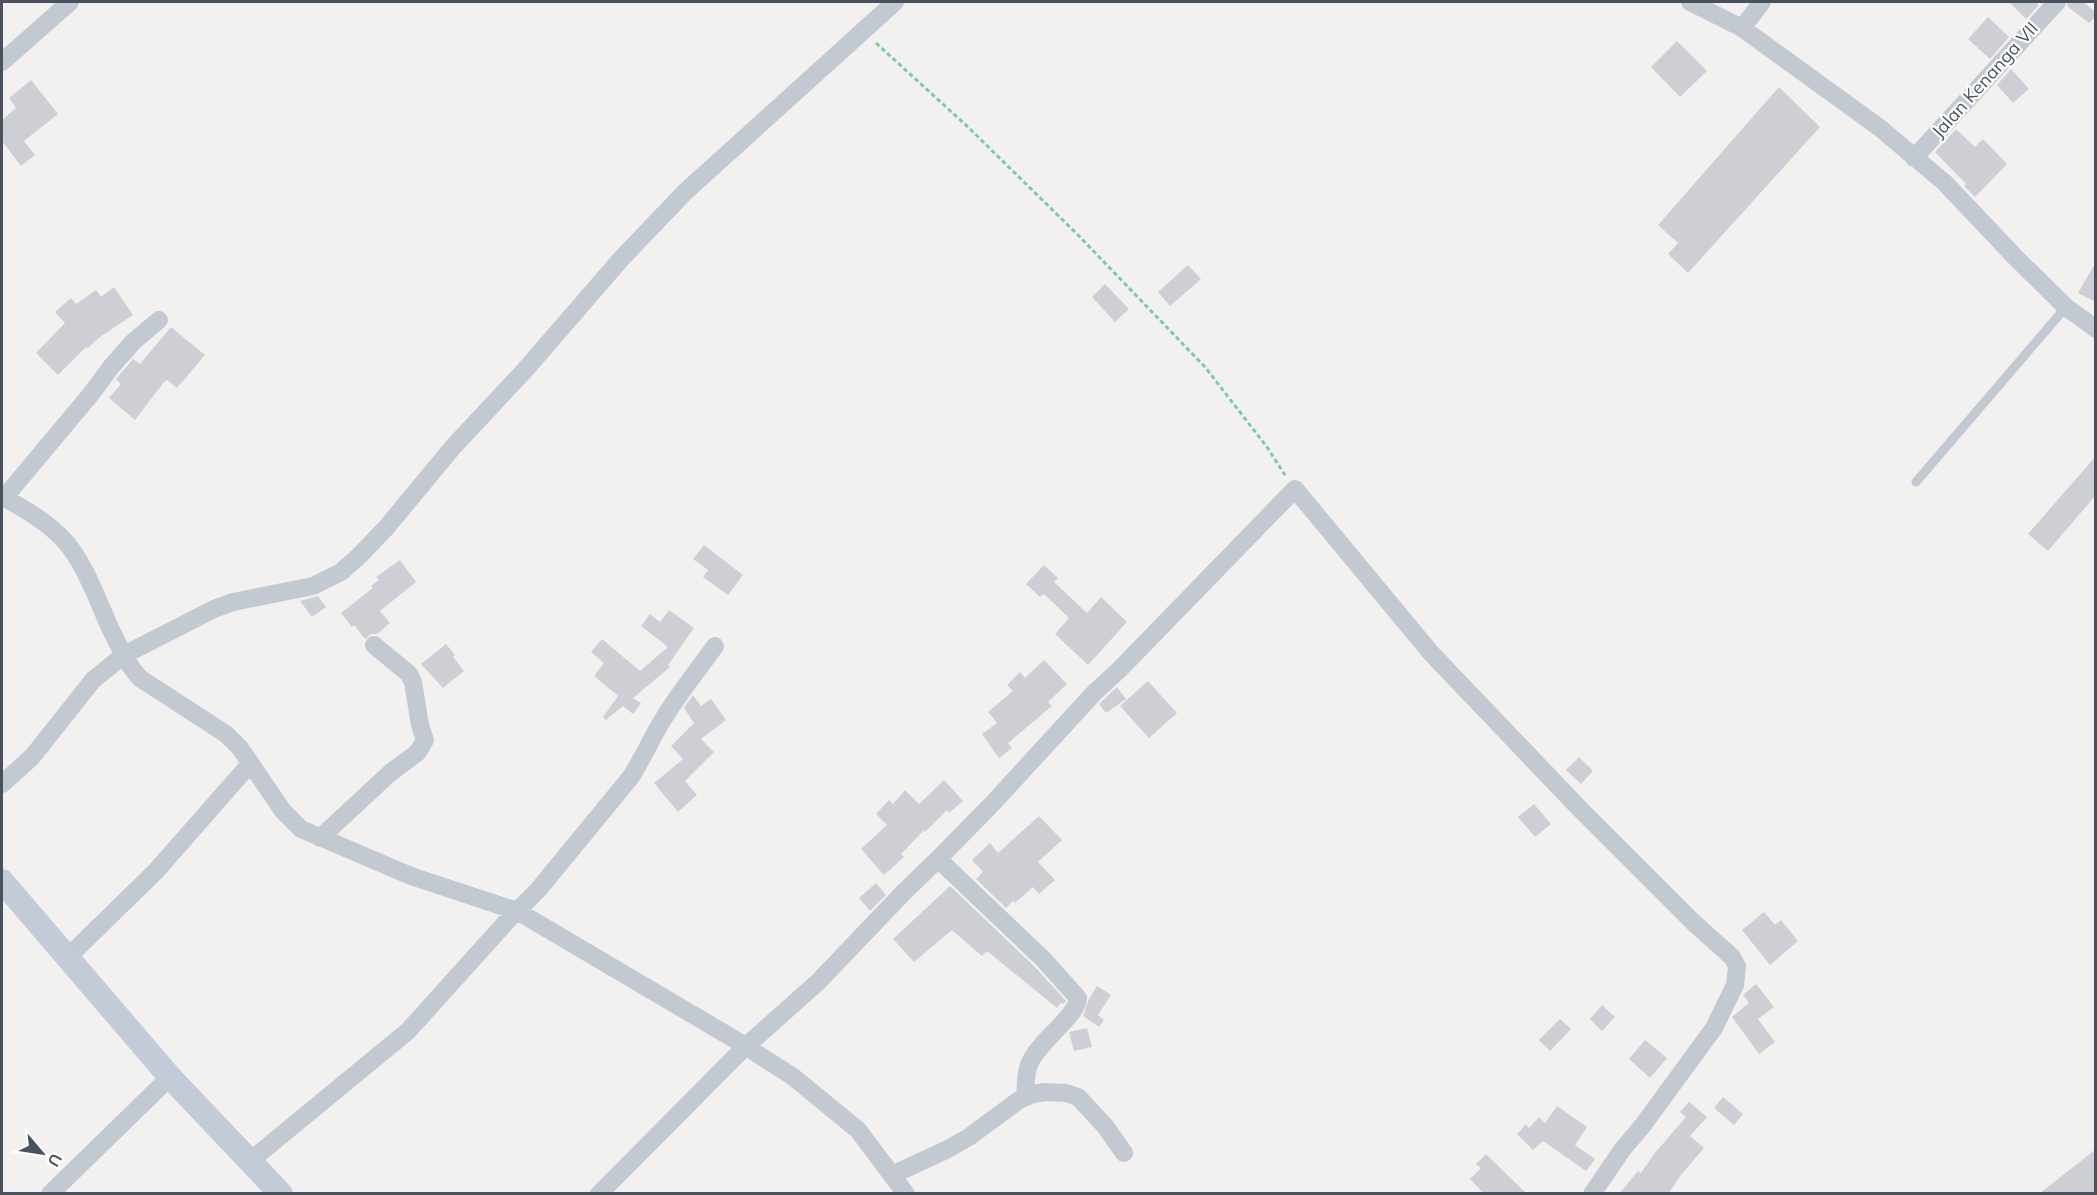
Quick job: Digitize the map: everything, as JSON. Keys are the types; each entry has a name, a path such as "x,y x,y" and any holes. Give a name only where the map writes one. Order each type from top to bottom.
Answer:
{"street":[{"path":"2,62 70,2"},
{"path":"2,784 32,757 93,680 124,655 214,609 233,602 313,586 341,572 386,528 453,447 525,370 621,259 686,192 893,2"},
{"path":"1690,2 1742,28 1880,128 1945,183 2066,307 2096,329"},
{"path":"1742,28 1762,2"},
{"name":"Jalan Kenanga VII","path":"1914,158 2057,2"},
{"path":"159,320 133,342 111,367 3,498 19,505 51,528 74,552 124,655 141,679 226,734 240,748 288,818 301,828 411,876 517,911 745,1047 792,1076 858,1130 906,1194"},
{"path":"599,1194 745,1047 818,982 1026,768 1094,693 1295,489 1431,653 1580,809 1694,923 1732,957 1737,966 1736,985 1714,1028 1622,1150 1592,1194"},
{"path":"320,838 390,773 418,752 425,740 410,674 374,645"},
{"path":"250,1161 408,1031 538,890 630,778 670,708 715,646"},
{"path":"67,958 156,871 250,764"},
{"path":"939,859 996,916 1043,958 1078,998 1071,1014 1042,1044 1032,1058 1026,1076 1025,1097"},
{"path":"2,881 170,1077 281,1194"},
{"path":"50,1194 170,1077"},
{"path":"892,1175 946,1150 1025,1097 1045,1092 1066,1093 1078,1097 1105,1125 1124,1153"}],"lane":[{"path":"1916,482 2066,307"}],"path":[{"path":"864,31 968,127 1079,236 1205,367 1267,447 1295,489"}],"building":[{"path":"2009,2 2036,2 2039,5 2026,19"},
{"path":"2068,2 2083,2 2096,12 2096,16 2089,23 2067,6"},
{"path":"1988,17 2009,37 1990,59 1968,39"},
{"path":"1677,41 1707,71 1680,97 1651,67"},
{"path":"2011,69 2029,89 2013,103 1997,85"},
{"path":"31,80 58,114 24,141 35,155 21,166 2,141 2,120 16,108 9,98"},
{"path":"1779,87 1820,127 1688,273 1668,254 1678,243 1658,225"},
{"path":"1956,129 1975,147 1983,139 2007,164 1975,197 1964,186 1966,184 1935,152"},
{"path":"2096,262 2096,302 2078,293"},
{"path":"1188,265 1201,279 1170,306 1158,292"},
{"path":"1105,284 1129,309 1115,322 1092,297"},
{"path":"114,287 133,315 88,348 86,347 58,375 36,353 65,323 55,312 71,298 76,304 96,290 101,297"},
{"path":"171,327 205,355 177,388 167,380 164,382 135,420 109,398 121,384 116,379 133,359 140,364"},
{"path":"2096,456 2096,495 2048,551 2028,534"},
{"path":"704,545 743,575 728,595 703,577 708,570 693,559"},
{"path":"400,560 416,582 380,611 390,623 377,634 371,634 365,639 341,613 373,588 371,586 379,580 376,577"},
{"path":"1044,565 1058,578 1054,582 1087,613 1101,597 1127,622 1088,665 1055,634 1069,618 1044,594 1040,597 1026,584"},
{"path":"318,596 326,607 312,617 300,601"},
{"path":"669,610 694,628 668,665 670,667 633,698 641,703 633,714 623,706 606,720 603,717 618,696 594,676 604,663 591,652 602,639 640,671 668,647 641,626 650,614 660,622"},
{"path":"446,644 464,671 443,688 421,664"},
{"path":"1044,660 1067,684 1048,702 1052,706 1008,743 1012,748 999,758 982,734 997,723 988,712 1013,691 1007,685 1020,672 1025,678"},
{"path":"1148,681 1177,713 1149,738 1120,706"},
{"path":"1117,687 1126,699 1106,713 1099,704"},
{"path":"693,695 701,706 711,699 726,720 701,739 714,752 685,781 697,795 678,812 654,783 683,759 671,746 694,723 684,708"},
{"path":"1579,757 1593,771 1581,784 1566,770"},
{"path":"944,780 963,801 949,813 947,810 925,832 924,830 901,854 904,857 884,875 861,849 887,825 876,814 889,800 893,804 905,790 919,804"},
{"path":"1534,804 1551,824 1535,837 1518,817"},
{"path":"1039,816 1062,840 1038,862 1055,880 1039,894 1033,887 1006,908 976,879 983,872 972,860 990,843 998,853"},
{"path":"876,883 886,895 870,911 859,898"},
{"path":"950,886 1035,967 1066,1001 1064,1004 1061,1003 1057,1008 987,951 982,956 952,930 914,962 893,939"},
{"path":"1764,912 1775,925 1781,920 1798,941 1770,965 1742,930"},
{"path":"1756,984 1774,1007 1758,1019 1775,1042 1759,1054 1732,1017 1749,1003 1743,995"},
{"path":"1097,986 1111,995 1098,1015 1104,1020 1099,1027 1083,1016"},
{"path":"1602,1005 1615,1017 1602,1031 1590,1019"},
{"path":"1560,1019 1571,1029 1550,1051 1539,1040"},
{"path":"1087,1028 1092,1047 1074,1051 1069,1032"},
{"path":"1645,1040 1667,1058 1650,1078 1629,1059"},
{"path":"1723,1097 1743,1114 1734,1125 1714,1108"},
{"path":"1689,1102 1707,1117 1690,1136 1704,1148 1668,1194 1619,1194 1638,1171 1641,1173 1686,1117 1680,1112"},
{"path":"1557,1106 1587,1127 1575,1145 1595,1159 1586,1171 1543,1141 1533,1150 1517,1134 1526,1124 1529,1128 1539,1117 1545,1123"},
{"path":"2096,1149 2096,1194 2039,1194"},
{"path":"1486,1154 1527,1194 1484,1194 1470,1179 1481,1168 1476,1164"}]}
